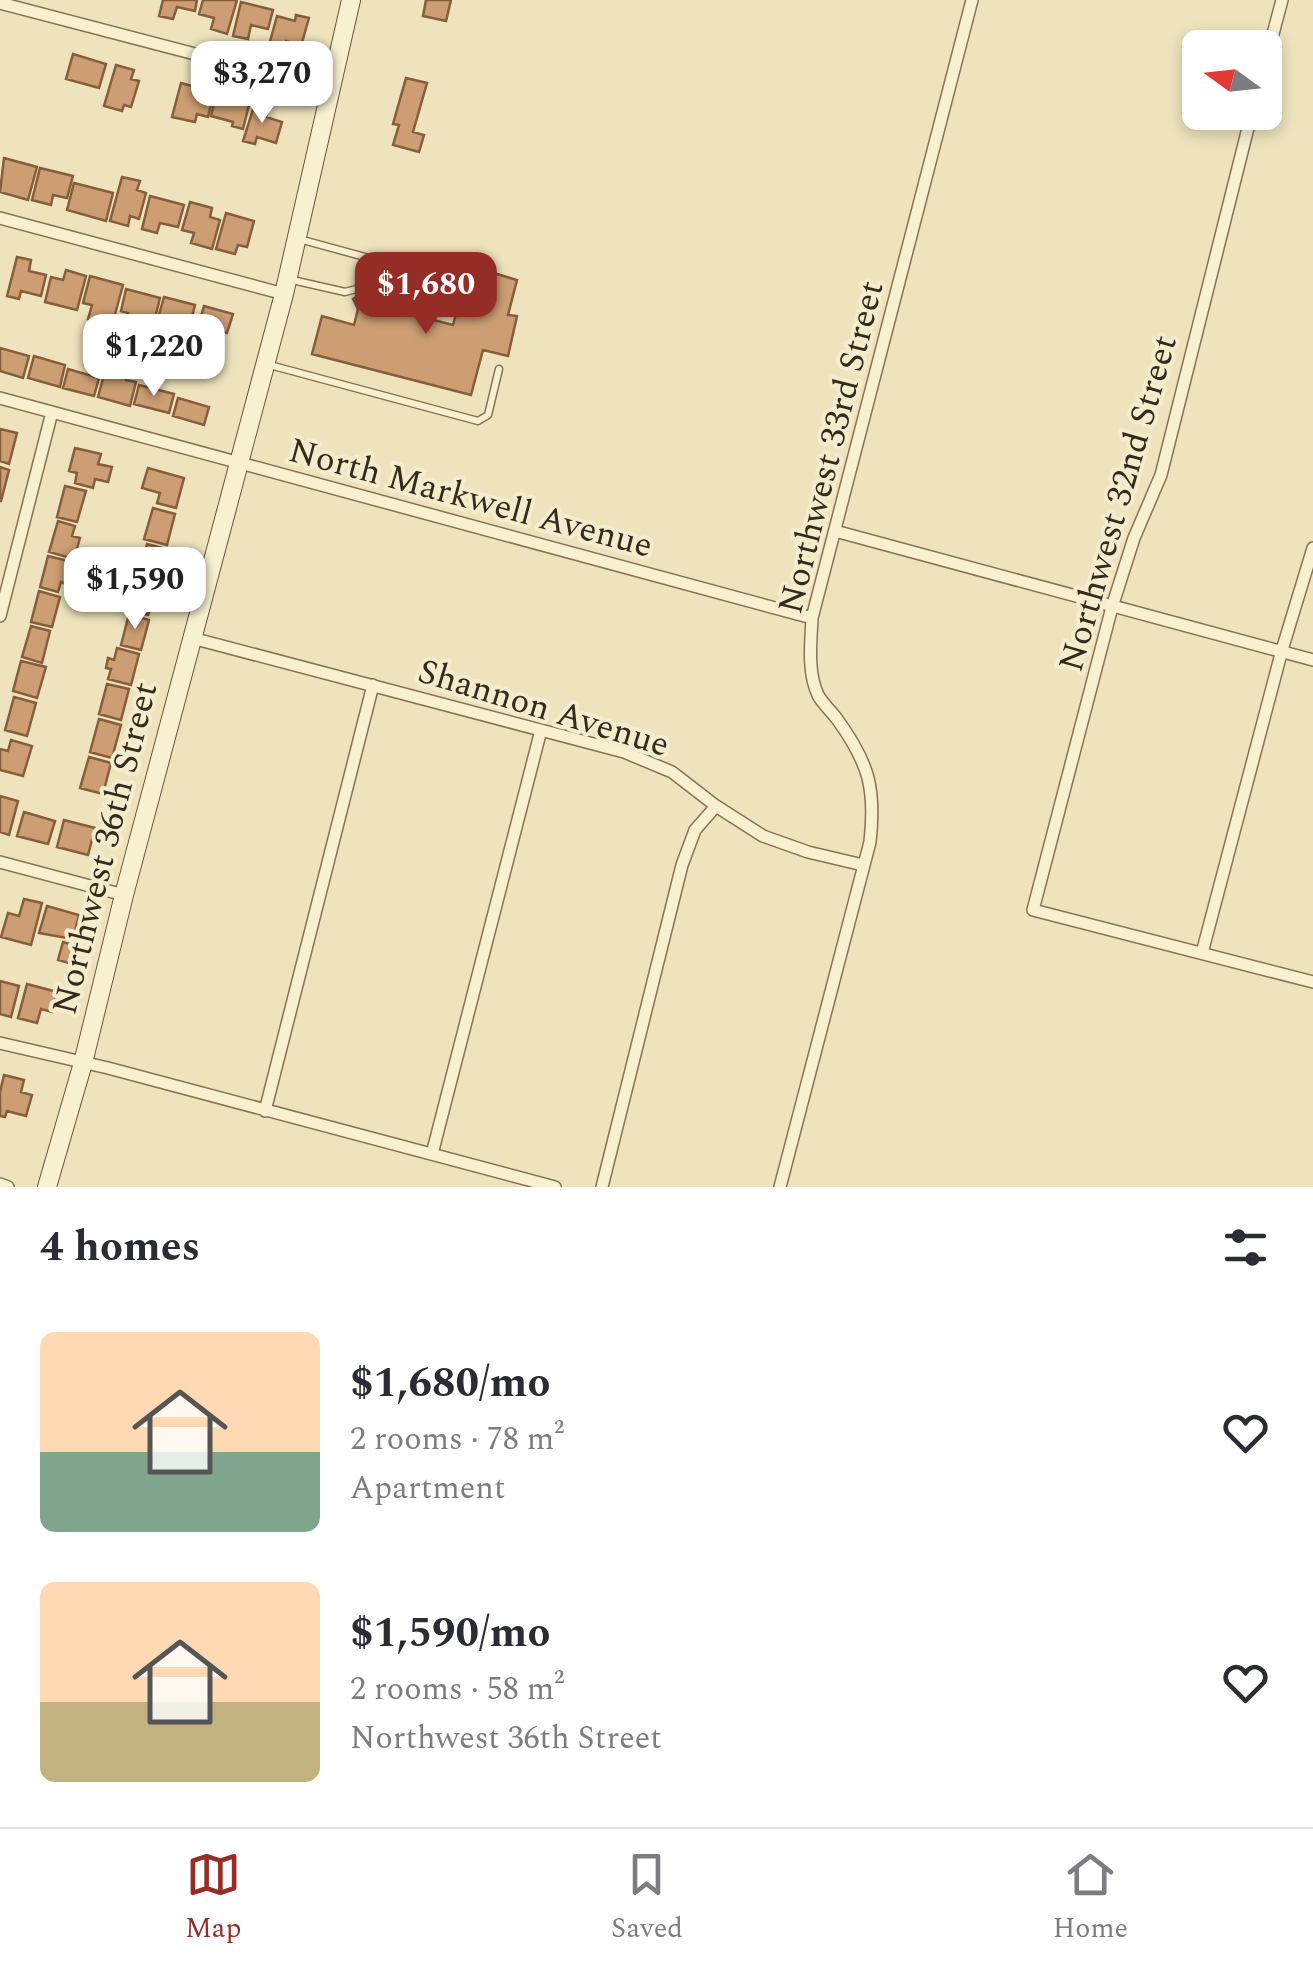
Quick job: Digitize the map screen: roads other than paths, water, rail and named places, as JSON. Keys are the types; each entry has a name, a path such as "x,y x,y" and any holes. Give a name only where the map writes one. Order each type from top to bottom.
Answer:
{"street":[{"name":"Northwest 36th Street","path":"47,1187 83,1063 285,286 351,0"},
{"name":"Northwest 33rd Street","path":"780,1187 870,842 874,802 865,764 817,694 810,660 812,618 972,0"},
{"path":"1274,30 1282,0"},
{"path":"0,3 329,89"},
{"name":"Northwest 32nd Street","path":"1202,953 1033,910 1112,607 1134,538 1161,476 1248,130"},
{"path":"0,218 285,286"},
{"name":"North Markwell Avenue","path":"0,398 812,618"},
{"path":"0,616 52,412"},
{"path":"835,531 1313,660"},
{"path":"1313,548 1202,953 1313,982"},
{"name":"Shannon Avenue","path":"192,638 653,762 773,840 862,865"},
{"path":"265,1110 373,685"},
{"path":"432,1154 541,730"},
{"path":"602,1187 682,866 695,830 716,806"},
{"path":"0,862 124,895"},
{"path":"0,1043 555,1187"},
{"path":"0,1184 8,1187"}],"lane":[{"path":"285,286 345,292 368,286 439,305 448,292 448,282 442,278 296,238"},
{"path":"265,364 478,420 488,416 499,368"}]}
